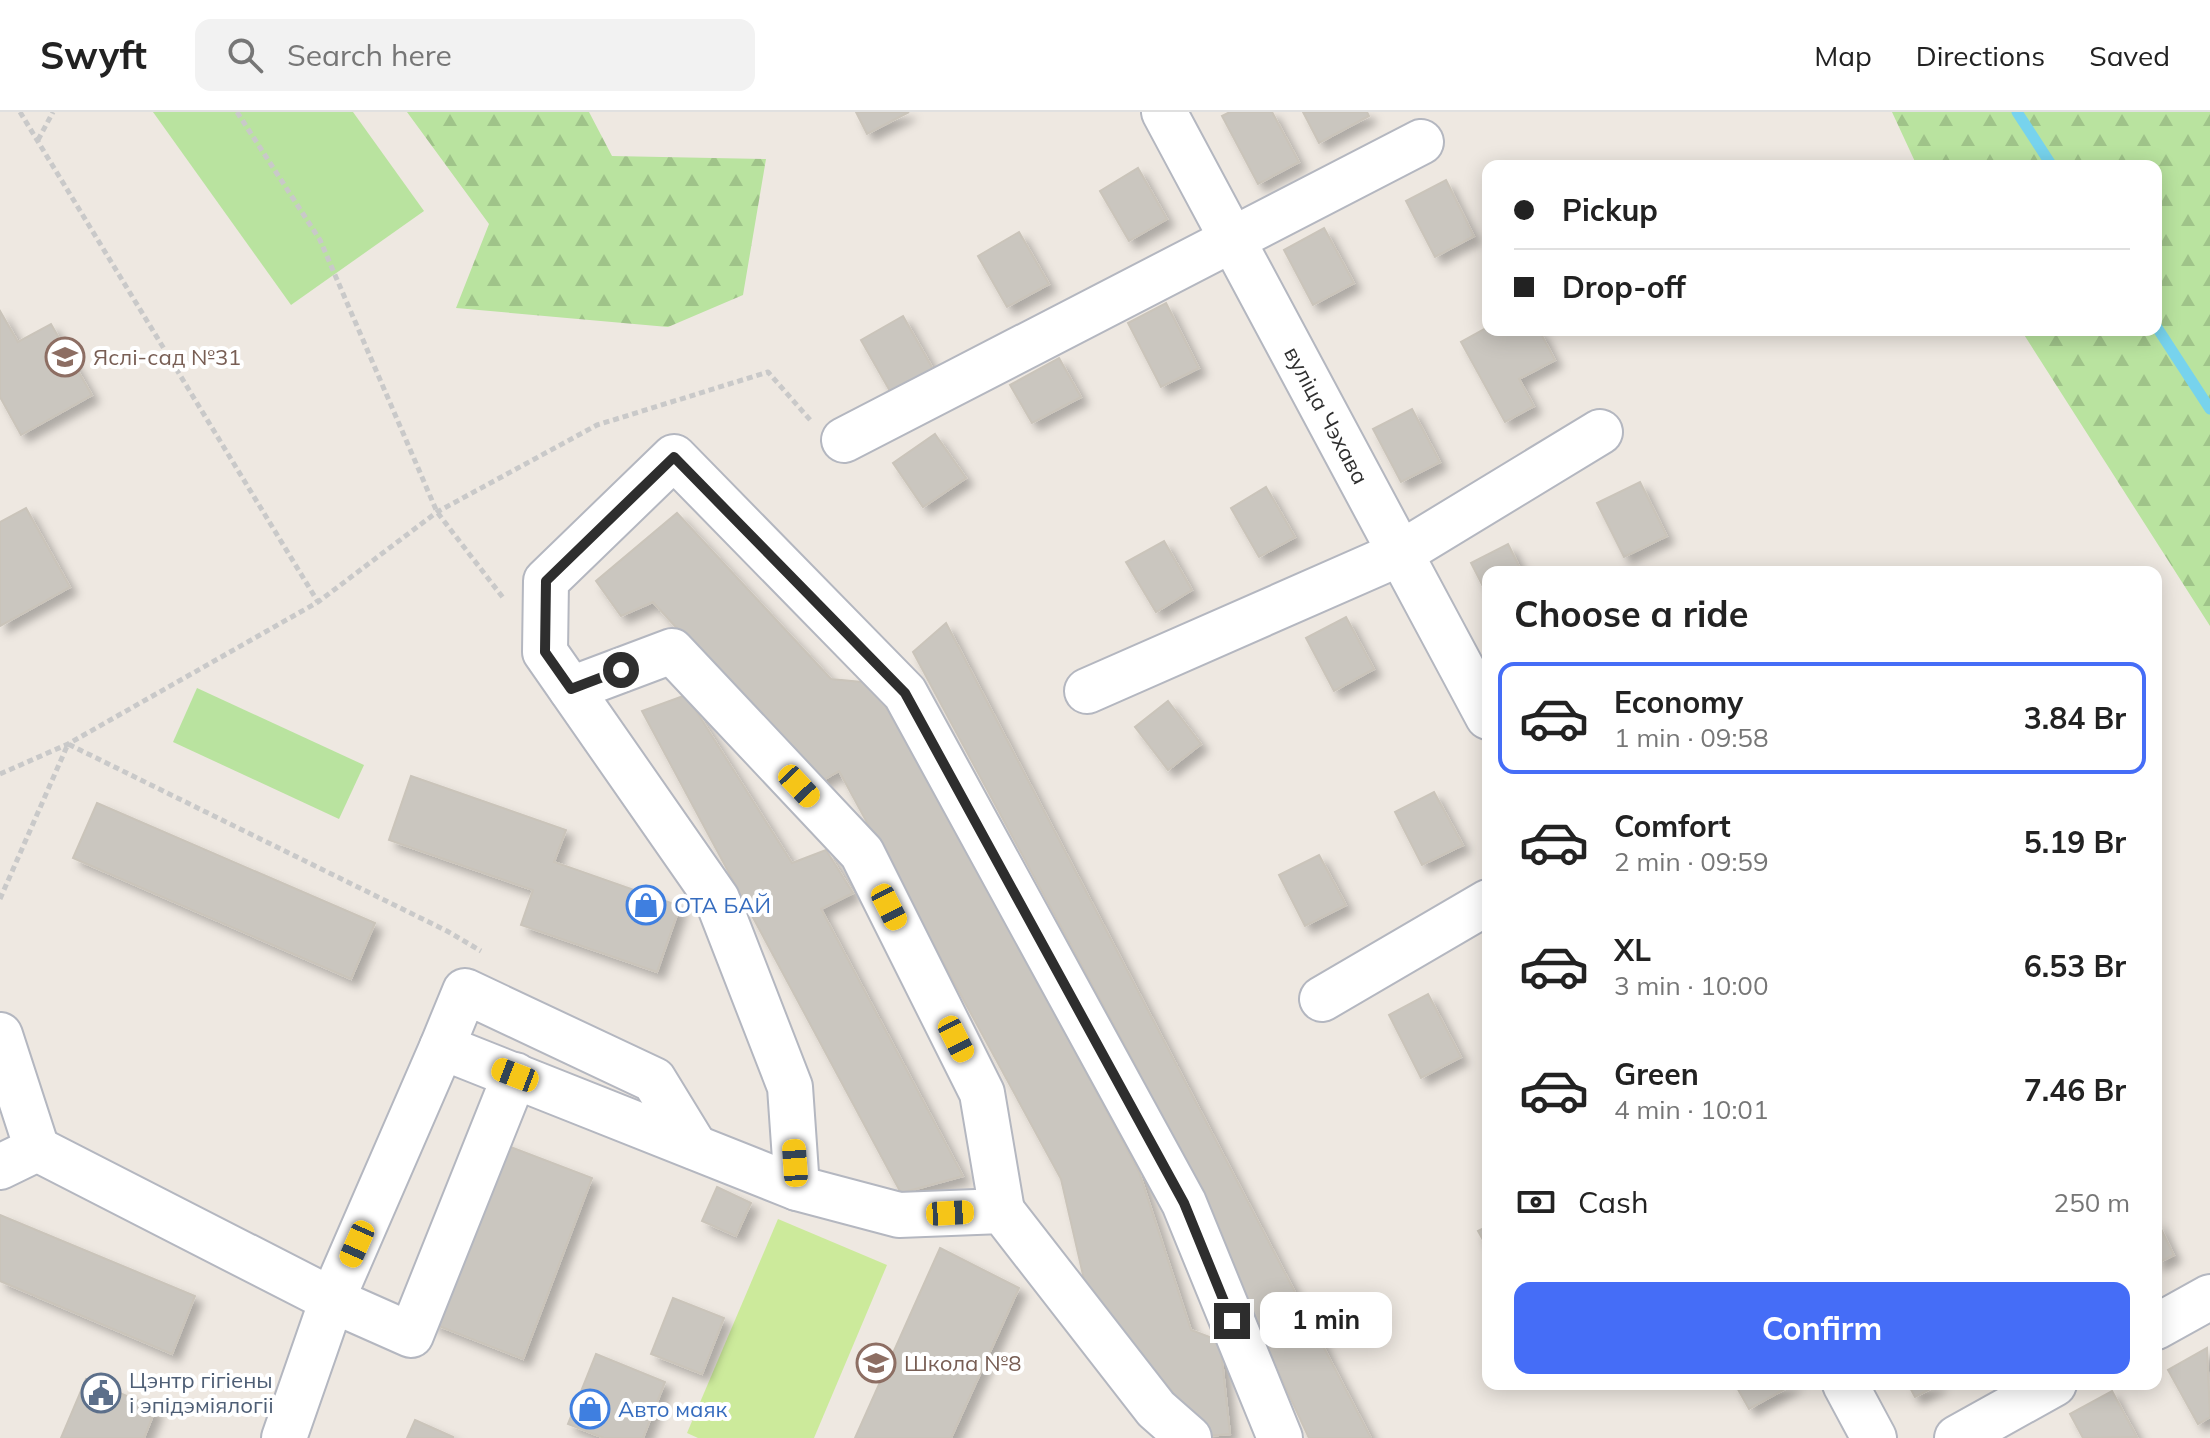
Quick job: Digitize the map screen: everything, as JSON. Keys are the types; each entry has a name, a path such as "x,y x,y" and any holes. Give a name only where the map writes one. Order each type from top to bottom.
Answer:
{"street":[{"name":"вуліца Чэхава","path":"1164,112 1482,706"},
{"path":"829,434 1421,142"},
{"path":"1087,691 1401,553 1600,432"},
{"path":"797,1188 790,1087 717,899 545,652 546,581 674,457 905,693 1184,1203 1280,1438"},
{"path":"571,689 672,651 862,853 982,1093 1002,1211 1156,1409 1189,1438"},
{"path":"1322,999 1482,906"},
{"path":"284,1438 332,1300 465,991 654,1080 695,1147"},
{"path":"0,1035 19,1158 411,1335 515,1075"},
{"path":"442,1047 797,1188 899,1215 1002,1211"},
{"path":"2162,1324 2210,1297"},
{"path":"1848,1390 1874,1438"},
{"path":"1957,1438 2043,1390"}],"path":[{"path":"20,112 318,602"},
{"path":"38,141 53,112"},
{"path":"237,112 320,240 437,512 509,605"},
{"path":"0,774 68,744 318,602 437,512 597,425 768,372 829,434"},
{"path":"0,899 68,744"},
{"path":"68,744 447,931"}],"green space":[{"path":"153,112 353,112 424,211 291,305"},
{"path":"407,112 589,112 612,156 766,159 743,295 668,327 456,308 489,224"},
{"path":"1892,112 2210,112 2210,626 2025,336 2162,336 2162,160 1914,160"},
{"path":"197,688 364,765 339,819 173,742"},
{"path":"778,1219 887,1265 814,1438 698,1438 687,1433"}],"building":[{"path":"856,112 909,112 867,134"},
{"path":"1230,112 1272,112 1299,162 1258,184 1222,116"},
{"path":"1303,112 1367,112 1369,116 1319,143"},
{"path":"1138,168 1167,219 1129,241 1100,191"},
{"path":"1446,180 1474,236 1435,257 1406,201"},
{"path":"1324,228 1354,283 1313,305 1284,250"},
{"path":"1019,232 1049,284 1007,307 978,256"},
{"path":"1166,303 1199,368 1161,387 1128,323"},
{"path":"0,311 18,342 51,324 92,395 21,435 0,397"},
{"path":"903,316 933,369 891,393 861,340"},
{"path":"1482,330 1482,336 1542,336 1555,360 1519,379 1534,406 1505,422 1461,342"},
{"path":"1059,358 1081,397 1032,423 1010,385"},
{"path":"1412,409 1440,462 1401,482 1373,429"},
{"path":"935,434 966,478 923,507 893,463"},
{"path":"1640,482 1667,536 1624,557 1597,503"},
{"path":"1266,487 1295,537 1259,557 1231,508"},
{"path":"26,508 70,587 0,626 0,522"},
{"path":"677,513 831,679 872,683 950,816 1139,1172 1191,1330 1220,1341 1230,1434 1209,1436 1086,1288 1061,1179 839,771 818,783 653,602 621,616 596,581"},
{"path":"1164,541 1192,590 1156,612 1126,562"},
{"path":"1508,544 1519,566 1482,566 1482,584 1471,563"},
{"path":"1346,617 1374,669 1334,691 1306,638"},
{"path":"946,623 1371,1438 1309,1438 1136,1066 913,652"},
{"path":"686,695 792,863 826,850 853,893 821,909 963,1176 901,1193 642,711"},
{"path":"1168,701 1201,744 1168,770 1135,727"},
{"path":"411,776 566,830 554,862 680,906 657,972 521,925 533,890 389,840"},
{"path":"1434,792 1463,845 1422,865 1395,812"},
{"path":"97,803 375,923 351,979 73,858"},
{"path":"1319,855 1346,905 1305,926 1279,875"},
{"path":"1428,994 1461,1057 1421,1078 1389,1015"},
{"path":"500,1143 592,1178 523,1359 431,1323"},
{"path":"717,1187 751,1203 736,1236 702,1221"},
{"path":"0,1215 195,1296 172,1354 0,1281"},
{"path":"2162,1231 2174,1255 2162,1261"},
{"path":"940,1248 1019,1288 951,1438 855,1438"},
{"path":"673,1298 724,1318 702,1374 651,1354"},
{"path":"2207,1348 2210,1417 2198,1424 2168,1370"},
{"path":"596,1354 665,1382 643,1438 604,1438 568,1424"},
{"name":"Цэнтр гігіены і эпідэміялогіі","path":"86,1379 156,1408 144,1438 61,1438"},
{"path":"1738,1390 1783,1390 1749,1409"},
{"path":"1911,1390 1928,1390 1915,1397"},
{"path":"2112,1391 2137,1437 2083,1438 2070,1414"},
{"path":"415,1420 453,1437 453,1438 407,1438"}],"waterway":[{"path":"2017,112 2048,160"},
{"path":"2162,335 2210,409"}],"place":[{"name":"Яслі-сад №31","path":"65,357"},
{"name":"ОТА БАЙ","path":"646,905"},
{"name":"Школа №8","path":"876,1363"},
{"name":"Цэнтр гігіены і эпідэміялогіі","path":"101,1393"},
{"name":"Авто маяк","path":"590,1409"}],"route":[{"path":"621,670 571,689 545,652 546,581 674,457 905,693 1184,1203 1232,1321"}]}
